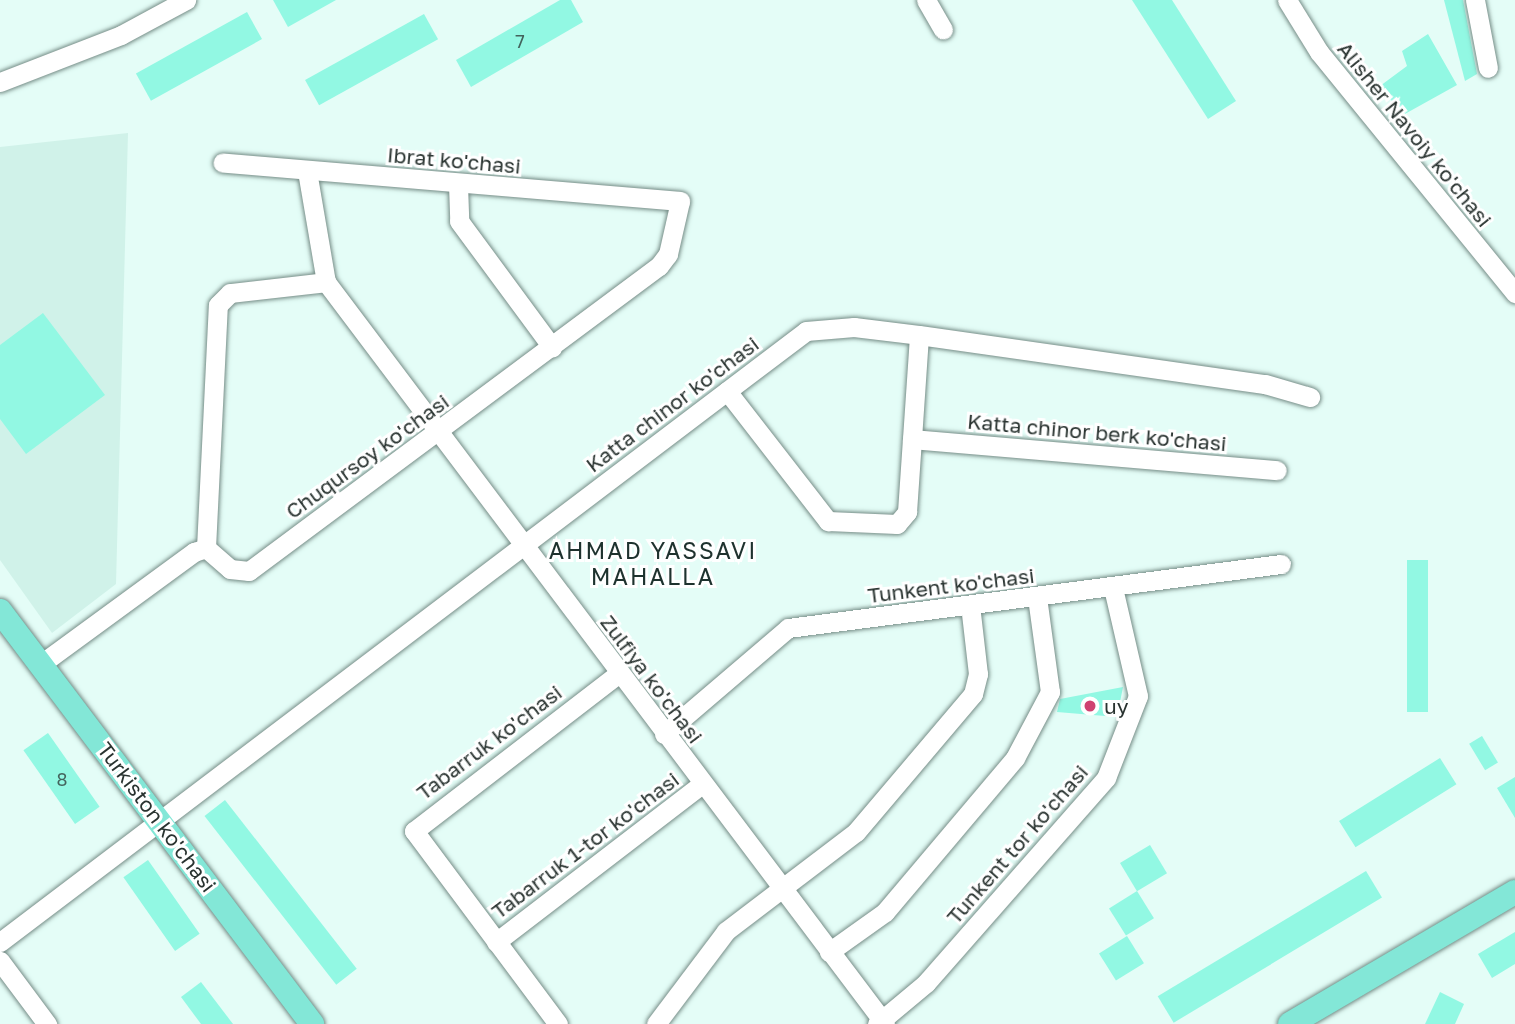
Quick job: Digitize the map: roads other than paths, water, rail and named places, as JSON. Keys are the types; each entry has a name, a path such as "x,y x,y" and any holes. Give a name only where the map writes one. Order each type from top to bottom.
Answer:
{"main road":[{"name":"Turkiston ko'chasi","path":"3,621 41,664 312,1024"},
{"path":"1290,1024 1515,892"}],"street":[{"path":"0,82 121,35 186,0"},
{"path":"926,0 943,30"},
{"name":"Alisher Navoiy ko'chasi","path":"1287,0 1319,52 1515,293"},
{"path":"1475,0 1488,68"},
{"name":"Ibrat ko'chasi","path":"223,163 680,201"},
{"name":"Zulfiya ko'chasi","path":"307,171 326,282 881,1023"},
{"path":"458,184 458,221 552,347"},
{"name":"Chuqursoy ko'chasi","path":"206,548 230,569 249,571 439,432 659,265 668,254 680,201"},
{"path":"41,664 206,548 218,304 230,293 326,282"},
{"name":"Katta chinor ko'chasi","path":"0,942 158,818 806,331 854,327 919,335 1265,384 1310,397"},
{"path":"727,391 828,521 838,525 897,524 905,519 919,335"},
{"name":"Katta chinor berk ko'chasi","path":"912,439 1277,470"},
{"name":"Tunkent ko'chasi","path":"664,734 788,628 1113,588 1281,564"},
{"name":"Tunkent tor ko'chasi","path":"881,1023 926,983 1106,778 1138,696 1113,588"},
{"path":"829,951 886,912 1015,758 1050,692 1037,597"},
{"path":"656,1024 726,931 782,891 856,832 973,694 978,674 970,605"},
{"name":"Tabarruk ko'chasi","path":"558,1024 414,831 619,673"},
{"name":"Tabarruk 1-tor ko'chasi","path":"496,942 702,784"},
{"path":"0,961 47,1024"}],"place":[{"name":"uy","path":"1090,706"}],"district":[{"name":"AHMAD YASSAVI MAHALLA","path":"653,563"}]}
